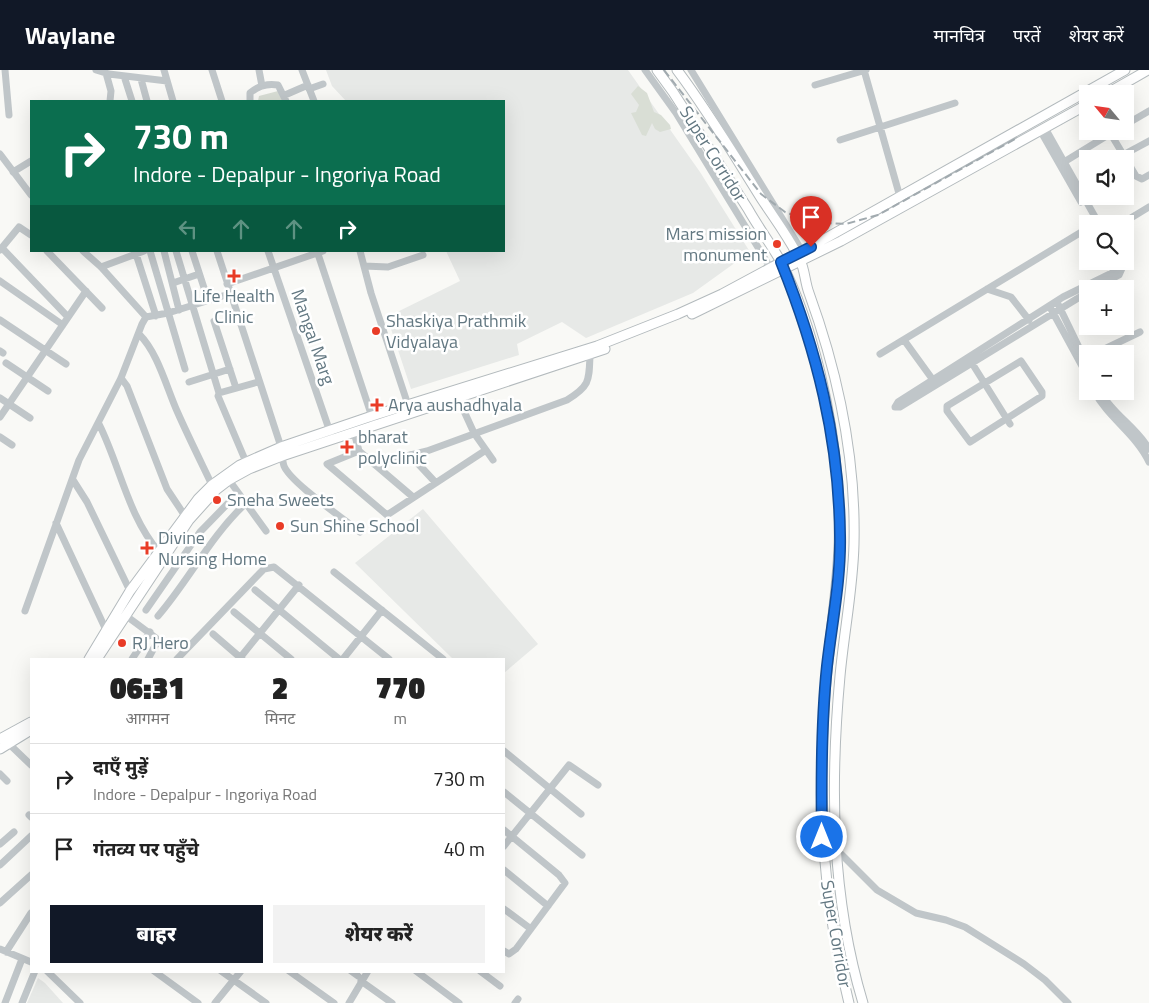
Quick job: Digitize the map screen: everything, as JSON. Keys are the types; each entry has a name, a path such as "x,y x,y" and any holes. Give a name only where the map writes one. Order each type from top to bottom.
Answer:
{"main road":[{"name":"Super Corridor","path":"657,70 673,92 782,266 800,311 819,372 833,442 838,488 839,574 827,666 822,742 822,837 829,913 849,1003"},
{"name":"Super Corridor","path":"678,70 802,257 807,287 822,327 837,387 848,451 853,495 852,576 840,673 835,739 837,850 842,912 855,977 863,1003"},
{"path":"802,257 850,225 1125,70"},
{"path":"1122,85 1148,70"},
{"path":"98,658 189,520 216,490 229,480 281,451 330,432 458,398 590,355 709,307 782,266 861,230 1079,109"},
{"path":"850,225 861,230"},
{"path":"90,658 130,591 186,516 212,484 246,462 354,432 408,405 597,346 687,310 772,272"},
{"path":"0,749 4,740 30,723"},
{"path":"4,740 30,730"}],"street":[{"path":"5,70 10,115"},
{"path":"96,70 141,79 167,81"},
{"path":"164,70 173,100"},
{"path":"212,70 222,100"},
{"path":"259,70 262,86"},
{"path":"302,70 314,100"},
{"path":"644,70 676,113 772,272"},
{"path":"691,70 802,257"},
{"path":"815,85 865,70 900,197"},
{"path":"108,73 111,91 110,100"},
{"path":"124,76 132,100"},
{"path":"141,79 147,100"},
{"path":"250,100 250,93 262,86 278,84 285,98 308,87 323,84"},
{"path":"840,140 955,102"},
{"path":"1134,120 1149,111"},
{"path":"1042,129 1064,162 1092,215"},
{"path":"1042,129 1091,215"},
{"path":"1064,162 1098,140"},
{"path":"1134,151 1149,141"},
{"path":"1134,152 1149,145"},
{"path":"0,154 30,194"},
{"path":"12,172 30,163"},
{"path":"1134,172 1138,178 1149,175"},
{"path":"1134,216 1149,207"},
{"path":"30,234 19,227 1,249 68,317"},
{"path":"880,354 1079,233"},
{"path":"48,252 102,308"},
{"path":"85,252 146,317"},
{"path":"101,267 141,252"},
{"path":"150,252 186,369"},
{"path":"164,252 179,310"},
{"path":"176,252 215,374 220,404 246,462"},
{"path":"192,252 208,300"},
{"path":"217,252 229,294 281,451 284,466 299,485 315,495 360,532"},
{"name":"Mangal Marg","path":"268,252 330,432"},
{"path":"227,284 319,252 373,421"},
{"path":"360,252 408,405"},
{"path":"136,254 156,316"},
{"path":"364,266 388,267 423,255"},
{"path":"1051,309 1029,320 970,360 900,407 895,407 895,404 933,380 970,360 1114,270"},
{"path":"1110,280 1119,275 1121,270"},
{"path":"173,283 199,274"},
{"path":"0,281 63,325"},
{"path":"986,289 1011,297 1029,320"},
{"path":"0,417 86,291"},
{"path":"146,317 179,310 229,294"},
{"path":"1058,304 1079,296"},
{"path":"1058,304 1079,346"},
{"path":"1051,309 1079,361"},
{"path":"24,611 79,460 99,424 146,317"},
{"path":"0,320 66,364"},
{"path":"214,321 236,388"},
{"path":"1113,345 1140,332"},
{"path":"139,334 156,362 189,439 212,484"},
{"path":"904,340 933,380"},
{"path":"374,464 410,455 567,400 584,390 589,381 590,355"},
{"path":"970,360 1008,421"},
{"path":"1021,361 1042,392 1042,396 1008,421 970,442 947,411 947,406 984,382 1021,361"},
{"path":"6,364 48,392"},
{"path":"189,382 230,369"},
{"path":"120,378 127,386 167,489 186,516"},
{"path":"219,393 258,382"},
{"path":"0,398 30,418"},
{"path":"458,398 474,433 493,460"},
{"path":"1099,400 1104,408 1140,445 1149,462"},
{"path":"1106,400 1143,440 1149,450"},
{"path":"99,424 133,509 150,541 159,552"},
{"path":"354,432 359,451 413,497"},
{"path":"0,437 12,445"},
{"path":"359,451 327,464 387,515 486,450"},
{"path":"410,455 436,483"},
{"path":"73,480 87,502 130,591"},
{"path":"229,480 266,531"},
{"path":"146,610 200,532 238,493"},
{"path":"158,616 217,533 245,504"},
{"path":"56,523 106,630"},
{"path":"177,658 264,569 274,567 388,658"},
{"path":"334,572 441,658"},
{"path":"213,634 240,658 299,586"},
{"path":"255,590 338,658"},
{"path":"344,658 382,610"},
{"path":"234,612 290,658"},
{"path":"125,615 150,632 157,640 148,658"},
{"path":"133,658 150,632"},
{"path":"4,740 30,762"},
{"path":"505,752 581,814"},
{"path":"505,845 569,765 598,785"},
{"path":"0,774 7,781"},
{"path":"505,793 582,856"},
{"path":"505,831 563,879 564,887 512,952 509,954 505,952"},
{"path":"0,844 14,832"},
{"path":"0,865 30,837"},
{"path":"837,850 877,890 916,913 946,920 965,927 1024,964 1045,980 1068,1003"},
{"path":"505,871 548,906"},
{"path":"0,903 30,877"},
{"path":"505,909 531,929"},
{"path":"30,914 3,951 30,962"},
{"path":"5,1003 22,959"},
{"path":"22,1003 34,973"},
{"path":"49,973 80,1003"},
{"path":"157,973 198,1003"},
{"path":"224,973 266,1003"},
{"path":"215,1003 239,973"},
{"path":"292,973 334,1003"},
{"path":"419,973 459,1003"},
{"path":"483,973 500,986"},
{"path":"348,1003 357,976 392,1003"}],"shaded area":[{"path":"326,70 628,70 700,172 750,252 693,293 586,338 562,322 517,344 519,355 411,389 387,317 460,281 446,252 505,252 505,100 345,100 332,86"},
{"path":"638,86 647,93 654,112 661,115 670,125 671,129 660,132 655,129 652,123 646,136 642,135 631,113 636,112 639,105 631,94"},
{"path":"278,91 285,100 258,100 259,96"},
{"path":"423,509 538,644 505,672 505,658 452,658 355,563"},
{"path":"38,978 45,983 63,1003 27,1003"}],"railway":[{"path":"664,70 761,194 785,212 810,222 846,224 878,215 1017,138"}],"place":[{"name":"Mars mission monument","path":"777,244"},
{"name":"Life Health Clinic","path":"234,276"},
{"name":"Shaskiya Prathmik Vidyalaya","path":"376,331"},
{"name":"Arya aushadhyala","path":"377,405"},
{"name":"bharat polyclinic","path":"347,447"},
{"name":"Sneha Sweets","path":"217,500"},
{"name":"Sun Shine School","path":"280,526"},
{"name":"Divine Nursing Home","path":"147,548"},
{"name":"RJ Hero","path":"122,643"}],"route":[{"path":"811,247 781,262 809,336 819,372 827,404 838,488 839,574 827,666 823,726 822,837"}]}
